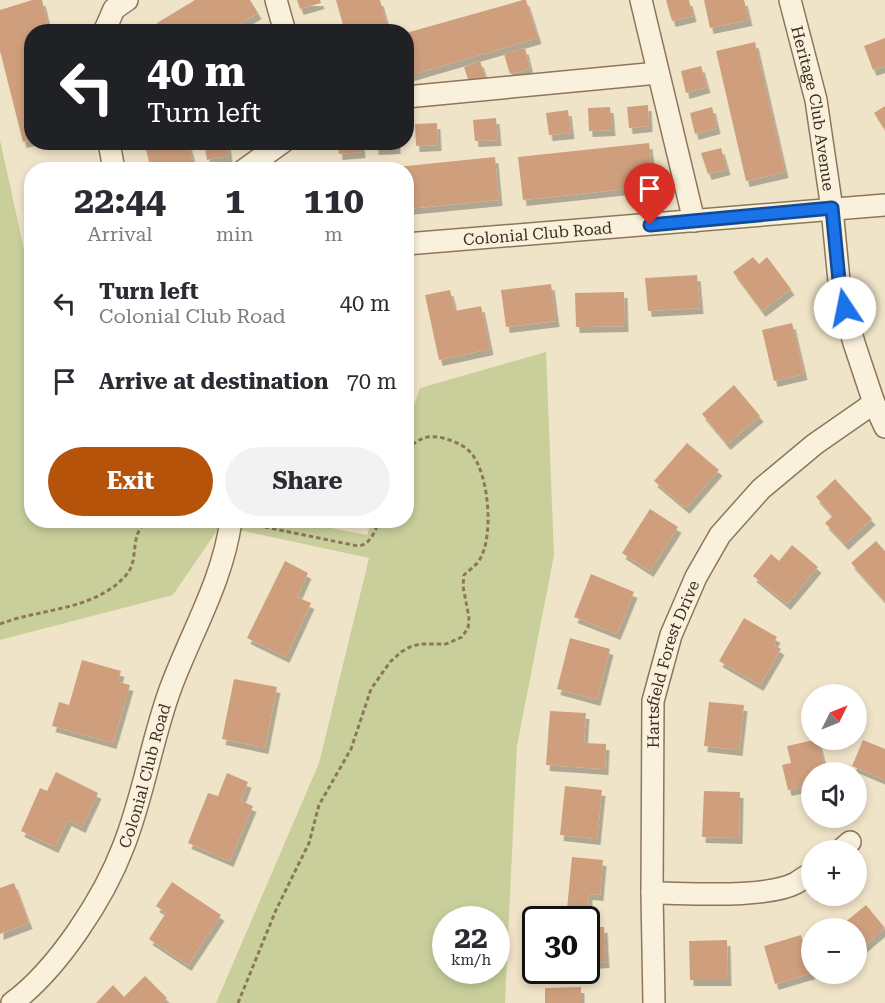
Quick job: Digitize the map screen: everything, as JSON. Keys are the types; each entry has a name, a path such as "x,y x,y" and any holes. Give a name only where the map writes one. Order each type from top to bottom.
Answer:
{"street":[{"path":"107,24 114,9 127,0"},
{"path":"276,0 283,24"},
{"path":"641,0 694,221"},
{"name":"Heritage Club Avenue","path":"790,0 816,100 832,208 840,291 874,404 885,427"},
{"path":"414,96 658,73"},
{"path":"252,162 265,150"},
{"name":"Colonial Club Road","path":"414,243 885,204"},
{"name":"Hartsfield Forest Drive","path":"654,1003 653,701 671,635 696,577 720,535 761,489 815,444 874,404"},
{"name":"Colonial Club Road","path":"12,1003 29,990 69,943 106,885 125,844 171,687 217,580 229,528"},
{"path":"652,893 710,894 766,891 794,884 801,880"}],"path":[{"path":"238,1003 276,910 309,843 319,805 351,749 371,689 390,662 401,652 420,644 446,644 462,637 468,628 470,618 463,586 464,575 481,558 486,543 488,502 481,471 471,453 453,441 434,436 424,437 414,443"},
{"path":"0,624 90,600 118,583 129,572 133,562 135,538 141,528"},
{"path":"267,528 358,546 368,542 376,528"}],"green space":[{"path":"0,140 24,249 24,528 331,528 367,535 370,528 414,528 414,405 420,388 546,352 554,555 517,746 510,906 432,906 432,984 506,984 505,1003 216,1003 319,763 369,558 244,531 216,532 173,595 0,640"}],"building":[{"path":"32,0 42,0 48,24 24,24 23,142 0,51 0,10"},
{"path":"195,0 250,0 258,13 240,24 157,23"},
{"path":"297,0 320,0 321,3 300,9"},
{"path":"336,0 380,0 387,24 343,24"},
{"path":"526,0 538,38 414,74 414,31"},
{"path":"666,0 689,0 693,16 672,21"},
{"path":"704,0 744,0 749,20 710,28"},
{"path":"885,38 885,66 873,70 864,46"},
{"path":"755,42 785,172 746,181 716,51"},
{"path":"525,48 530,69 510,74 504,54"},
{"path":"480,61 486,79 470,85 464,67"},
{"path":"701,66 707,87 686,93 681,71"},
{"path":"648,105 649,126 629,128 627,107"},
{"path":"885,106 885,130 874,113"},
{"path":"610,107 612,130 589,131 588,108"},
{"path":"712,107 717,128 695,134 690,113"},
{"path":"568,110 571,133 549,135 546,113"},
{"path":"496,118 498,140 475,141 473,120"},
{"path":"437,123 438,145 416,146 415,124"},
{"path":"649,143 654,186 523,200 518,157"},
{"path":"721,148 727,169 708,174 701,153"},
{"path":"146,150 190,150 193,162 149,162"},
{"path":"205,150 228,150 229,156 207,160"},
{"path":"339,150 362,150 362,152 339,154"},
{"path":"495,157 499,200 414,208 414,165"},
{"path":"753,257 759,264 767,257 791,289 762,311 733,272"},
{"path":"697,275 700,308 648,311 645,278"},
{"path":"551,284 556,321 506,327 501,290"},
{"path":"450,290 455,311 481,306 490,349 439,360 425,295"},
{"path":"624,292 625,326 576,327 575,293"},
{"path":"792,323 804,374 774,381 762,330"},
{"path":"734,385 760,416 727,444 702,414"},
{"path":"687,443 719,470 686,508 654,481"},
{"path":"835,479 872,519 845,544 825,523 833,516 816,497"},
{"path":"650,509 678,527 650,571 622,553"},
{"path":"876,541 885,551 885,601 851,563"},
{"path":"792,545 818,567 787,604 753,576 771,554 779,561"},
{"path":"285,561 308,573 297,597 311,603 286,657 247,638"},
{"path":"591,574 634,592 617,634 574,617"},
{"path":"744,618 777,637 773,644 781,649 760,685 719,661"},
{"path":"570,638 610,649 597,700 557,689"},
{"path":"82,660 121,671 118,682 130,685 113,743 52,726 59,702 69,705"},
{"path":"234,679 277,687 265,748 222,739"},
{"path":"709,702 744,705 739,750 704,746"},
{"path":"550,711 586,713 584,743 606,744 605,769 546,765"},
{"path":"867,742 885,749 885,780 867,772 867,762 854,762 859,750 867,750"},
{"path":"801,743 801,750 820,750 824,762 801,762 801,787 788,790 782,765 791,763 787,746"},
{"path":"56,772 98,793 82,827 68,820 55,847 21,831 40,788 47,791"},
{"path":"227,773 248,782 241,801 253,806 230,861 188,843 208,793 218,796"},
{"path":"565,786 602,790 597,839 560,835"},
{"path":"704,791 740,792 739,838 702,837"},
{"path":"572,857 603,860 600,895 589,894 588,906 567,906"},
{"path":"172,882 221,915 188,965 149,939 166,913 156,906"},
{"path":"14,883 29,923 0,934 0,888"},
{"path":"867,906 885,928 867,944 867,918 850,918"},
{"path":"600,927 604,927 606,962 600,962"},
{"path":"801,935 801,976 775,984 764,946"},
{"path":"727,940 728,980 690,980 689,941"},
{"path":"145,976 167,998 162,1003 96,1003 113,985 124,997"},
{"path":"581,987 581,1003 545,1003 545,988"}],"route":[{"path":"650,225 832,208 840,291 845,308"}]}
